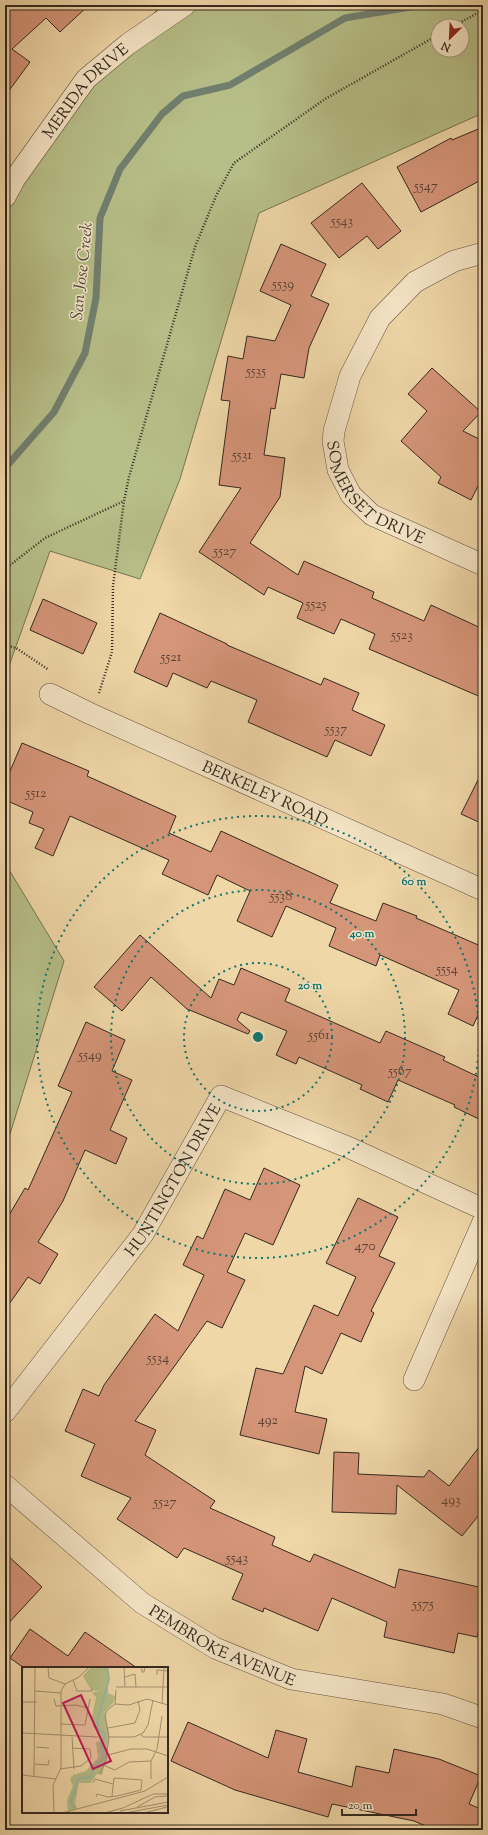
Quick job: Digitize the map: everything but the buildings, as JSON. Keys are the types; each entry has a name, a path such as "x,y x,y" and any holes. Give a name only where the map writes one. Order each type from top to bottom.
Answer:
{"street":[{"name":"MERIDA DRIVE","path":"8,184 86,79 128,44 185,5"},
{"name":"SOMERSET DRIVE","path":"483,253 454,261 415,282 380,318 350,376 334,431 333,441 338,470 351,495 372,515 483,565"},
{"name":"BERKELEY ROAD","path":"50,694 91,714 483,890"},
{"name":"HUNTINGTON DRIVE","path":"5,1412 143,1234 221,1096 350,1148 483,1209"},
{"path":"414,1380 483,1222"},
{"name":"PEMBROKE AVENUE","path":"5,1485 142,1603 215,1648 290,1679 443,1704 483,1718"}],"path":[{"path":"468,18 483,10"},
{"path":"91,714 112,652 113,586 124,500 129,477 195,247 216,196 234,163 325,99 430,40"},
{"path":"5,569 45,538 124,500"},
{"path":"5,645 16,648 51,672 50,694"}],"green space":[{"path":"161,5 483,5 483,113 259,213 180,479 140,579 50,551 5,677 5,197 14,180"},
{"path":"5,863 64,961 5,1150"}],"waterway":[{"name":"San Jose Creek","path":"5,468 54,412 85,353 96,298 100,218 120,169 162,114 183,96 230,85 345,18 422,5"}]}
